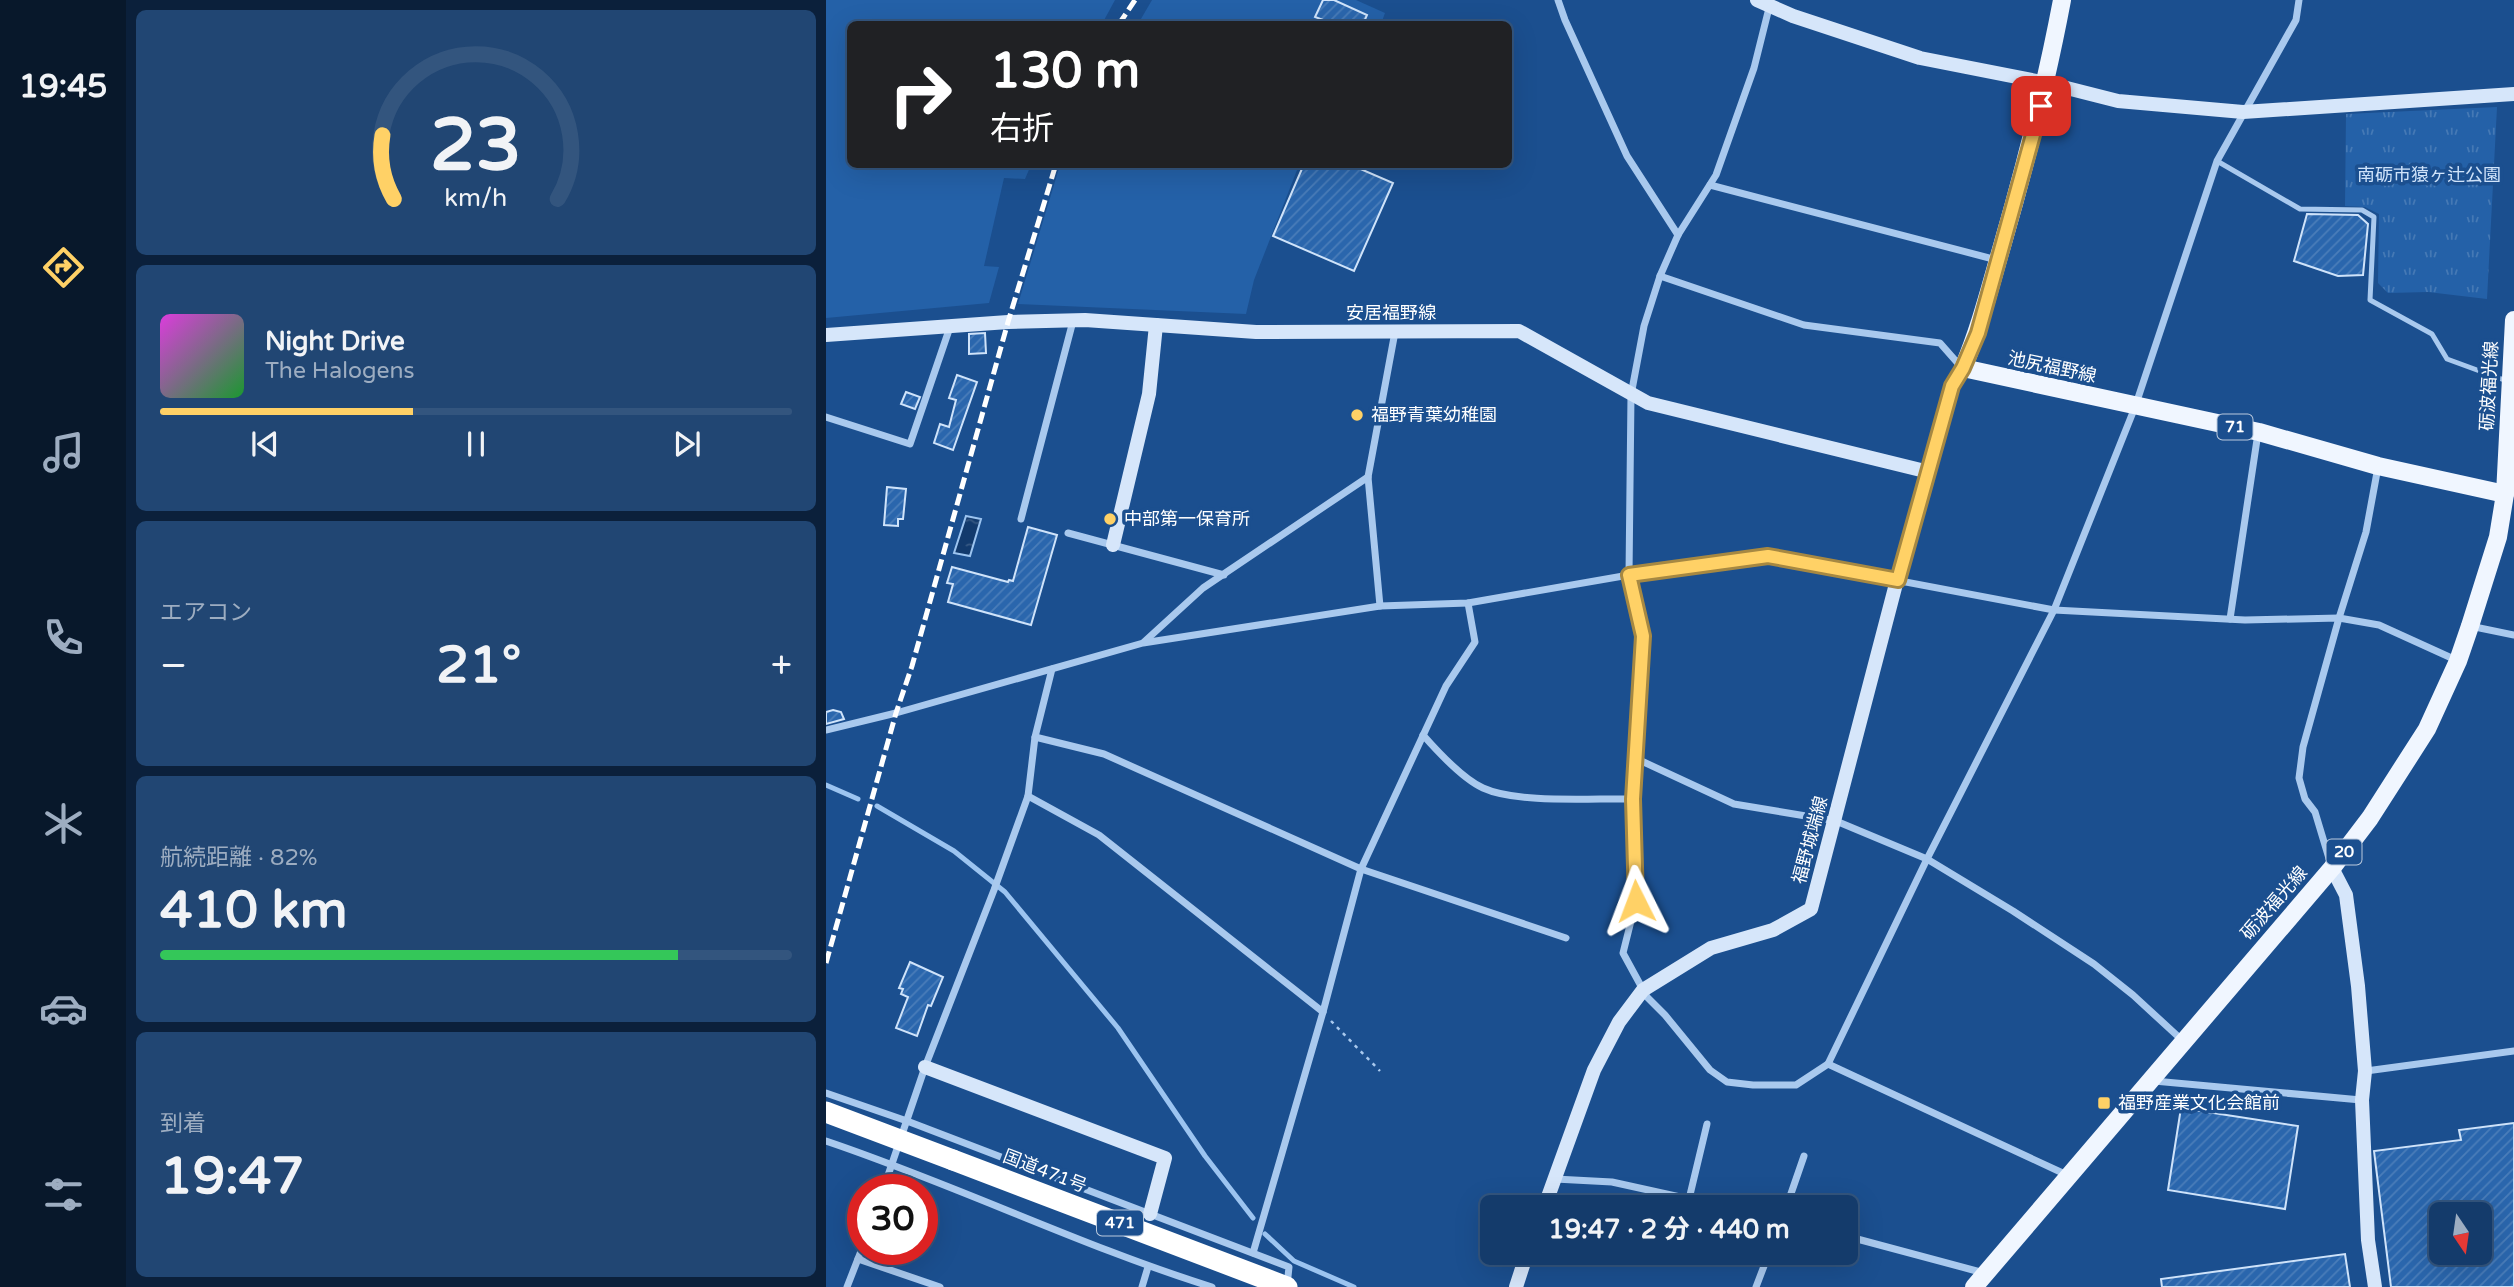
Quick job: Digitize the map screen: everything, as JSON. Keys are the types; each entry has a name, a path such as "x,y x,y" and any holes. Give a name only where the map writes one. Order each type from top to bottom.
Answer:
{"highway":[{"name":"国道471号","path":"826,1112 1287,1287"}],"main road":[{"path":"1963,368 1978,333 2047,83 2062,0"},
{"path":"1766,2 1793,16 1920,58 2047,83 2118,102 2244,112 2514,94"},
{"name":"砺波福光線","path":"1979,1280 2332,868 2370,818 2427,729 2458,661 2509,495 2510,382 2514,320"},
{"name":"安居福野線","path":"827,339 950,326 1073,321 1256,332 1519,331 1648,404 1929,472"},
{"path":"1113,545 1149,394 1156,326"},
{"name":"池尻福野線","path":"1963,368 2259,432 2378,466 2509,495"},
{"name":"福野城端線","path":"1548,1195 1594,1070 1619,1022 1643,990 1711,948 1773,930 1811,909 1952,386 1963,368"},
{"path":"2332,868 2346,895 2358,986 2365,1072 2362,1100 2368,1240 2375,1287"},
{"path":"925,1067 1165,1158 1150,1214"},
{"path":"1516,1287 1523,1265"}],"street":[{"path":"1558,0 1627,156 1678,234"},
{"path":"1766,2 1755,68 1716,175 1678,234 1660,276 1644,326 1631,396 1629,575 1643,636 1633,799 1636,901 1623,953 1643,990 1710,1070 1727,1082 1796,1085 1828,1064 1927,859 2054,610 2135,407 2217,161 2296,20 2299,0"},
{"path":"1710,185 1997,260"},
{"path":"1660,276 1804,325 1940,342 1963,368"},
{"path":"1021,519 1073,321"},
{"path":"826,417 910,444 950,326"},
{"path":"1380,606 1368,477 1395,332"},
{"path":"2230,619 2259,432"},
{"path":"2332,868 2315,813 2305,799 2299,778 2303,747 2366,532 2378,466"},
{"path":"1143,643 1203,588 1368,477"},
{"path":"1068,533 1224,575"},
{"path":"826,730 896,713 1143,643 1380,606 1468,603 1629,575 1768,556 2054,610 2230,619 2339,618 2379,625 2458,661"},
{"path":"1254,1253 1361,869 1446,686 1475,642 1468,603"},
{"path":"2470,626 2514,635"},
{"path":"888,1174 925,1067 1028,796 1035,737 1052,669"},
{"path":"1423,735 1444,759 1482,788 1515,797 1633,799"},
{"path":"1035,737 1104,754 1361,869 1566,938"},
{"path":"1635,758 1734,804 1836,821 1927,859 2094,964 2183,1041"},
{"path":"1028,796 1099,835 1323,1012"},
{"path":"2365,1072 2514,1051"},
{"path":"1828,1064 2067,1175"},
{"path":"2150,1080 2362,1100"},
{"path":"826,1093 907,1121 1289,1267 1287,1287"},
{"path":"1690,1195 1707,1124"},
{"path":"826,1141 892,1163 1147,1267 1212,1287"},
{"path":"1790,1195 1804,1156"},
{"path":"1554,1179 1612,1182 1671,1195"},
{"path":"1858,1239 1935,1258 1979,1280"},
{"path":"847,1287 856,1265"},
{"path":"876,1265 940,1287"},
{"path":"1756,1287 1764,1265"},
{"path":"1142,1287 1147,1267"}],"lane":[{"path":"2217,161 2300,209 2362,211 2374,217 2370,300 2432,334 2447,359 2510,382"}],"path":[{"path":"1323,1012 1380,1071"}],"green space":[{"path":"826,0 1115,0 1104,21 847,21 847,168 1030,168 1025,179 1004,178 984,266 999,267 989,303 826,318"},
{"path":"1152,0 1356,0 1385,13 1382,21 1140,21"},
{"name":"南砺市猿ヶ辻公園","path":"2497,107 2487,299 2428,292 2388,293 2378,283 2379,214 2365,207 2345,206 2346,114"},
{"path":"1059,168 1298,168 1254,280 1246,314 1018,304"}],"water":[{"path":"966,516 981,519 970,556 954,553"}],"building":[{"path":"1323,0 1334,0 1367,15 1364,21 1326,21 1315,17"},
{"path":"1302,168 1358,168 1393,183 1354,271 1273,236"},
{"path":"2307,214 2358,215 2368,224 2363,275 2338,276 2294,261"},
{"path":"985,333 986,353 969,354 969,334"},
{"path":"957,375 977,382 953,450 934,443 940,424 949,427 956,400 949,398"},
{"path":"906,392 920,397 915,409 901,404"},
{"path":"887,487 906,489 903,519 898,519 898,526 884,525"},
{"path":"1028,527 1057,535 1031,625 948,602 953,584 947,583 952,567 1013,581"},
{"path":"826,712 841,712 844,719 826,724"},
{"path":"910,962 943,977 931,1006 928,1005 917,1036 896,1028 908,997 901,994 903,989 899,988"},
{"path":"2181,1108 2298,1126 2285,1209 2168,1190"},
{"path":"2514,1123 2514,1287 2391,1287 2374,1151 2461,1140 2459,1130"},
{"path":"2345,1254 2350,1287 2162,1287 2161,1279"}],"waterway":[{"path":"826,785 858,799"},
{"path":"877,806 954,851 1005,892 1118,1028 1205,1156 1253,1218"},
{"path":"1265,1234 1294,1261 1354,1287"}],"railway":[{"path":"1121,21 1135,0"},
{"path":"826,963 1008,322 1055,168"}],"place":[{"name":"福野青葉幼稚園","path":"1357,415"},
{"name":"中部第一保育所","path":"1110,519"},
{"name":"福野産業文化会館前","path":"2104,1103"}],"route":[{"path":"1636,901 1633,799 1643,636 1629,575 1768,556 1898,580 1952,386 1978,333 2041,106"}]}
